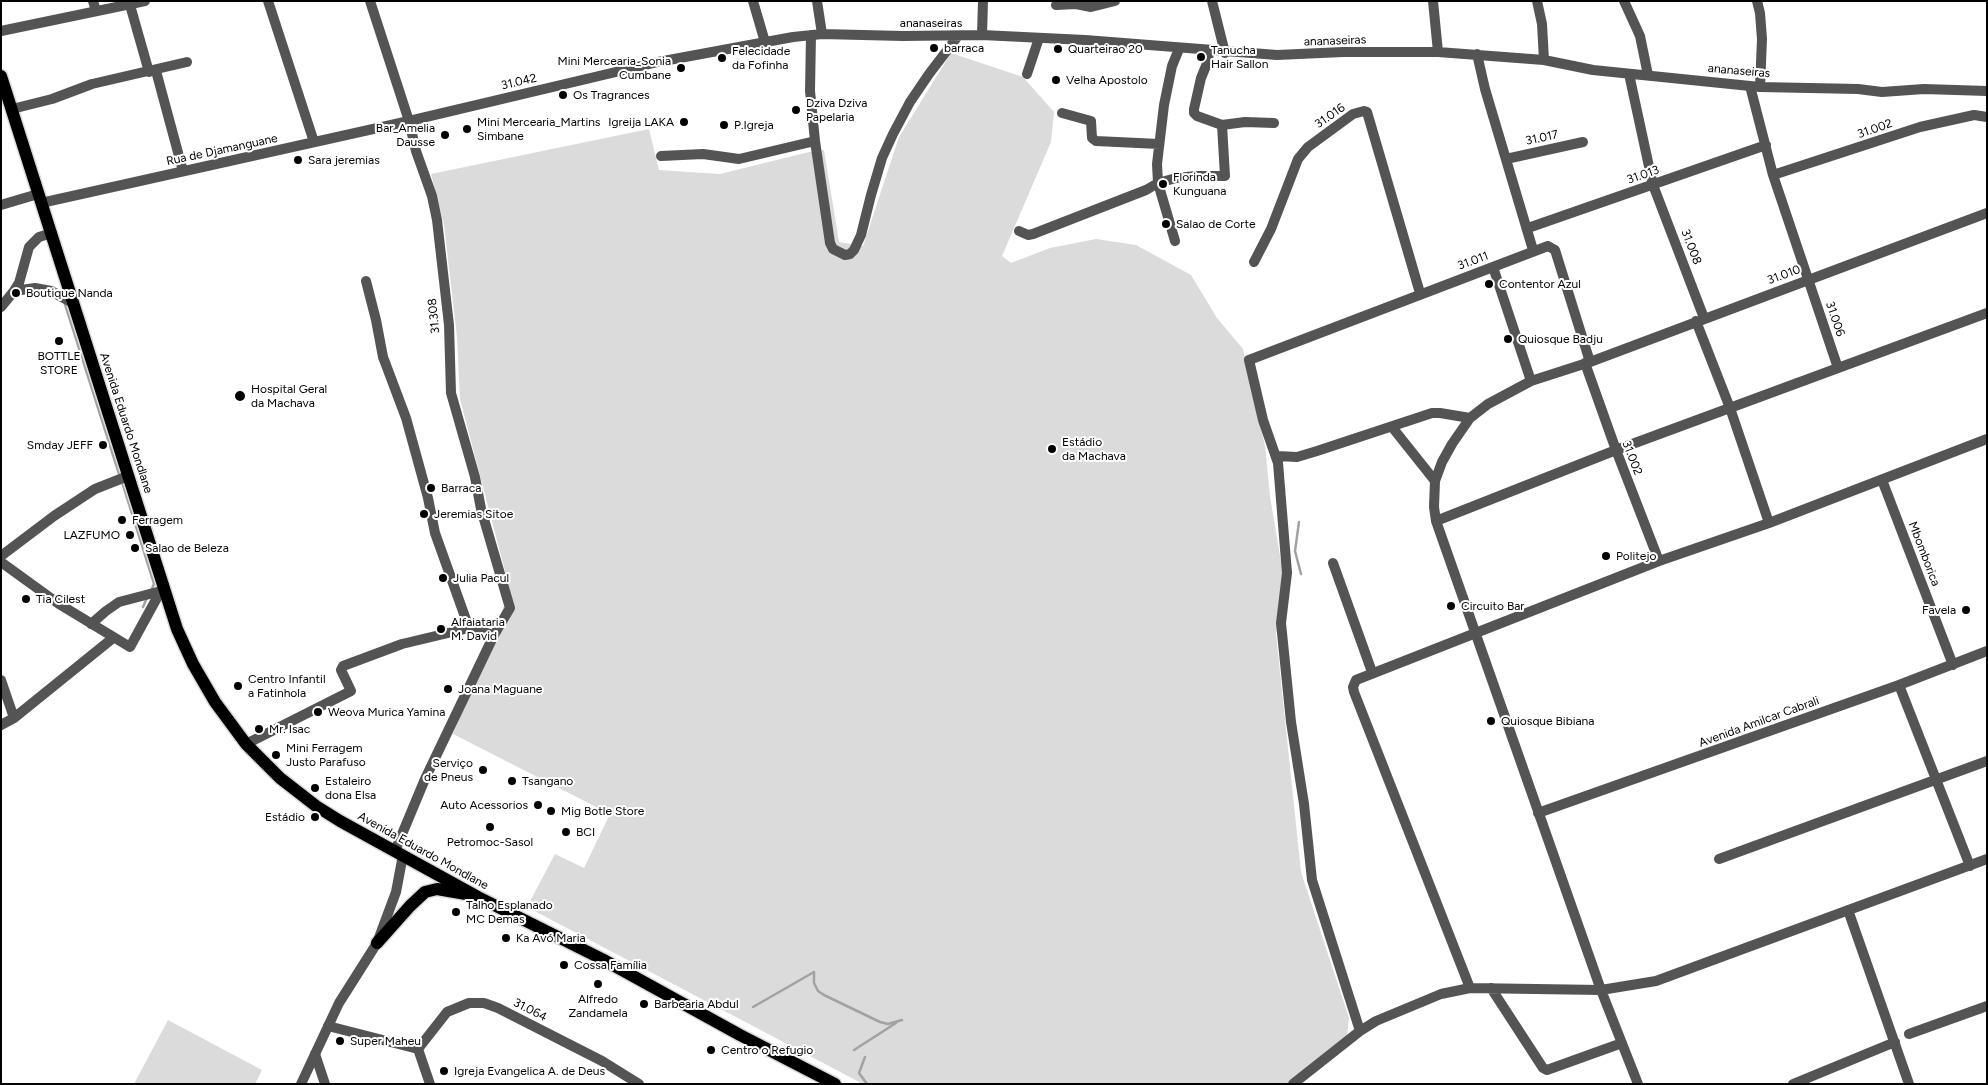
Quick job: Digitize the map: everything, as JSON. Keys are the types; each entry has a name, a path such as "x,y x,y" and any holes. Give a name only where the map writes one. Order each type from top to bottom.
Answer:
{"main road":[{"name":"Avenida Eduardo Mondlane","path":"1,76 52,233 162,588 177,629 193,664 215,702 246,744 280,778 316,806 478,897 602,959 740,1035 836,1084"},
{"path":"377,944 410,906 425,892 437,889 478,897"}],"street":[{"path":"1,31 94,6 130,4 144,1"},
{"path":"268,1 314,142"},
{"name":"31.308","path":"301,1084 339,1003 377,944 396,892 399,853 425,778 494,635 510,608 481,508 475,477 451,393 449,325 437,220 432,196 416,151 409,121 370,1"},
{"path":"753,1 766,42"},
{"path":"817,1 816,34 810,91 815,141 830,243 833,249 845,255 850,254 854,250 861,236 870,195 882,158 893,134 915,95 958,36"},
{"path":"982,1 982,35"},
{"path":"1056,5 1076,4 1091,7 1114,1"},
{"path":"1212,1 1225,53"},
{"path":"1433,1 1438,52"},
{"path":"1537,1 1542,24 1544,60"},
{"path":"1624,1 1640,36 1648,75"},
{"name":"31.006","path":"1757,1 1762,39 1755,86 1766,145 1773,175 1838,368"},
{"path":"130,4 183,171"},
{"name":"31.042","path":"409,121 658,62 816,34"},
{"name":"ananaseiras","path":"816,34 982,35 1277,56 1343,52 1438,52 1544,60 1593,70 1755,86 1858,89 1882,92 1924,89 1987,91"},
{"path":"1026,74 1039,38"},
{"path":"1175,241 1158,183 1157,164 1164,105 1172,66 1179,49"},
{"path":"1209,51 1208,61 1197,94 1194,113 1222,125 1244,122 1274,124"},
{"path":"1477,54 1485,89 1533,250"},
{"path":"12,108 52,99 92,84 152,72 187,62"},
{"name":"31.008","path":"1629,74 1653,185 1769,523"},
{"name":"31.016","path":"1254,262 1274,220 1298,159 1308,147 1354,114 1364,110 1367,112 1420,293"},
{"path":"1062,113 1091,121 1092,138 1096,141 1159,144"},
{"name":"31.002","path":"1773,175 1920,127 1974,116 1987,117"},
{"name":"Rua de Djamanguane","path":"1,205 183,171 409,121"},
{"path":"1019,231 1028,235 1033,234 1146,190 1158,183 1176,178 1225,176 1222,125"},
{"path":"661,156 704,154 740,159 815,141"},
{"name":"31.017","path":"1506,159 1583,142"},
{"name":"31.013","path":"1528,228 1766,145"},
{"name":"31.010","path":"1470,418 1488,404 1531,381 1587,362 1987,213"},
{"path":"1,307 19,283 29,247 39,237 52,233"},
{"name":"31.002","path":"1533,250 1548,246 1555,250 1587,362 1616,450 1659,561"},
{"name":"31.011","path":"1277,456 1263,420 1249,360 1533,250"},
{"path":"1493,267 1531,381"},
{"path":"366,282 383,357 406,418 428,498 435,533 469,628"},
{"path":"14,291 41,288 64,296 73,303"},
{"path":"1436,521 1616,450 1987,313"},
{"path":"1360,1032 1312,880 1304,804 1291,722 1281,624 1287,572 1277,456 1297,457 1432,413 1440,413 1470,418 1449,448 1435,481 1434,508 1436,521 1474,634 1601,990 1638,1084"},
{"path":"1392,427 1435,481"},
{"path":"1470,988 1354,692 1353,687 1356,680 1372,672 1659,561 1769,523 1987,439"},
{"path":"1,556 54,516 95,489 128,476"},
{"name":"Mbomborica","path":"1882,480 1953,664"},
{"path":"1,562 59,604 130,647 162,588"},
{"path":"1334,563 1372,672"},
{"path":"91,624 106,610 119,602 162,588"},
{"path":"246,744 351,691 341,670 343,666 402,644 469,628 494,635"},
{"path":"1,725 14,718 113,638"},
{"name":"Avenida Amilcar Cabrali","path":"1538,813 1899,685 1953,664 1986,655"},
{"path":"1,680 14,718"},
{"path":"1899,685 1970,866"},
{"path":"1719,859 1987,761"},
{"path":"1293,1084 1376,1021 1441,994 1470,988 1601,990 1656,981 1987,859"},
{"path":"1848,910 1909,1084"},
{"path":"1491,988 1543,1068 1547,1070 1622,1043"},
{"name":"31.064","path":"418,1049 447,1012 469,1003 484,1003 498,1008 602,1061 630,1076 638,1084"},
{"path":"1909,1034 1987,1006"},
{"path":"328,1026 418,1049 430,1084"},
{"path":"1793,1084 1895,1042"},
{"path":"315,1054 325,1084"}],"shaded area":[{"path":"951,53 1023,77 1054,112 1051,142 1002,256 1011,263 1050,248 1096,239 1136,245 1191,275 1217,318 1243,349 1265,446 1270,496 1281,562 1285,573 1276,634 1301,872 1349,1018 1347,1036 1286,1084 863,1084 527,907 555,854 584,868 610,814 453,734 510,590 460,399 457,337 444,225 431,174 649,129 659,170 720,174 817,150 824,150 839,242 863,246 899,137"},
{"path":"168,1020 262,1070 255,1084 134,1084"}],"waterway":[{"path":"64,301 120,477"},
{"path":"122,482 154,584 151,591"},
{"path":"1299,522 1295,551 1301,574"},
{"path":"143,607 147,598"},
{"path":"814,972 814,983 818,991 824,995 880,1022 888,1024 902,1020"},
{"path":"753,1007 814,972"},
{"path":"854,1050 896,1023"},
{"path":"865,1057 859,1073 867,1084"}],"place":[{"name":"barraca","path":"934,48"},
{"name":"Quarteirao 20","path":"1058,49"},
{"name":"Tanucha Hair Sallon","path":"1201,57"},
{"name":"Felecidade da Fofinha","path":"722,58"},
{"name":"Mini Mercearia_Sonia Cumbane","path":"681,68"},
{"name":"Velha Apostolo","path":"1056,80"},
{"name":"Os Tragrances","path":"563,95"},
{"name":"Dziva Dziva Papelaria","path":"796,110"},
{"name":"Igreija LAKA","path":"684,122"},
{"name":"P.Igreja","path":"724,125"},
{"name":"Mini Mercearia_Martins Simbane","path":"467,129"},
{"name":"Bar_Amelia Dausse","path":"445,135"},
{"name":"Sara jeremias","path":"298,160"},
{"name":"Florinda Kunguana","path":"1163,184"},
{"name":"Salao de Corte","path":"1166,224"},
{"name":"Contentor Azul","path":"1489,284"},
{"name":"Boutique Nanda","path":"16,293"},
{"name":"Quiosque Badju","path":"1508,339"},
{"name":"BOTTLE STORE","path":"59,341"},
{"name":"Hospital Geral da Machava","path":"240,396"},
{"name":"Smday JEFF","path":"103,445"},
{"name":"Estádio da Machava","path":"1052,449"},
{"name":"Barraca","path":"431,488"},
{"name":"Jeremias Sitoe","path":"424,514"},
{"name":"Ferragem","path":"122,520"},
{"name":"LAZFUMO","path":"130,535"},
{"name":"Salao de Beleza","path":"135,548"},
{"name":"Politejo","path":"1606,556"},
{"name":"Julia Pacul","path":"443,578"},
{"name":"Tia Cilest","path":"26,599"},
{"name":"Circuito Bar","path":"1451,606"},
{"name":"Favela","path":"1966,610"},
{"name":"Alfaiataria M. David","path":"441,629"},
{"name":"Centro Infantil a Fatinhola","path":"238,686"},
{"name":"Joana Maguane","path":"448,689"},
{"name":"Weova Murica Yamina","path":"318,712"},
{"name":"Quiosque Bibiana","path":"1491,721"},
{"name":"Mr. Isac","path":"259,729"},
{"name":"Mini Ferragem Justo Parafuso","path":"276,755"},
{"name":"Serviço de Pneus","path":"483,770"},
{"name":"Tsangano","path":"512,781"},
{"name":"Estaleiro dona Elsa","path":"315,788"},
{"name":"Auto Acessorios","path":"538,805"},
{"name":"Mig Botle Store","path":"551,811"},
{"name":"Estádio","path":"315,817"},
{"name":"Petromoc-Sasol","path":"490,827"},
{"name":"BCI","path":"566,832"},
{"name":"Talho Esplanado MC Demas","path":"456,912"},
{"name":"Ka Avó Maria","path":"506,938"},
{"name":"Cossa Família","path":"564,965"},
{"name":"Alfredo Zandamela","path":"598,984"},
{"name":"Barbearia Abdul","path":"644,1004"},
{"name":"Super Maheu","path":"340,1041"},
{"name":"Centro o Refugio","path":"711,1050"},
{"name":"Igreja Evangelica A. de Deus","path":"444,1071"}]}
